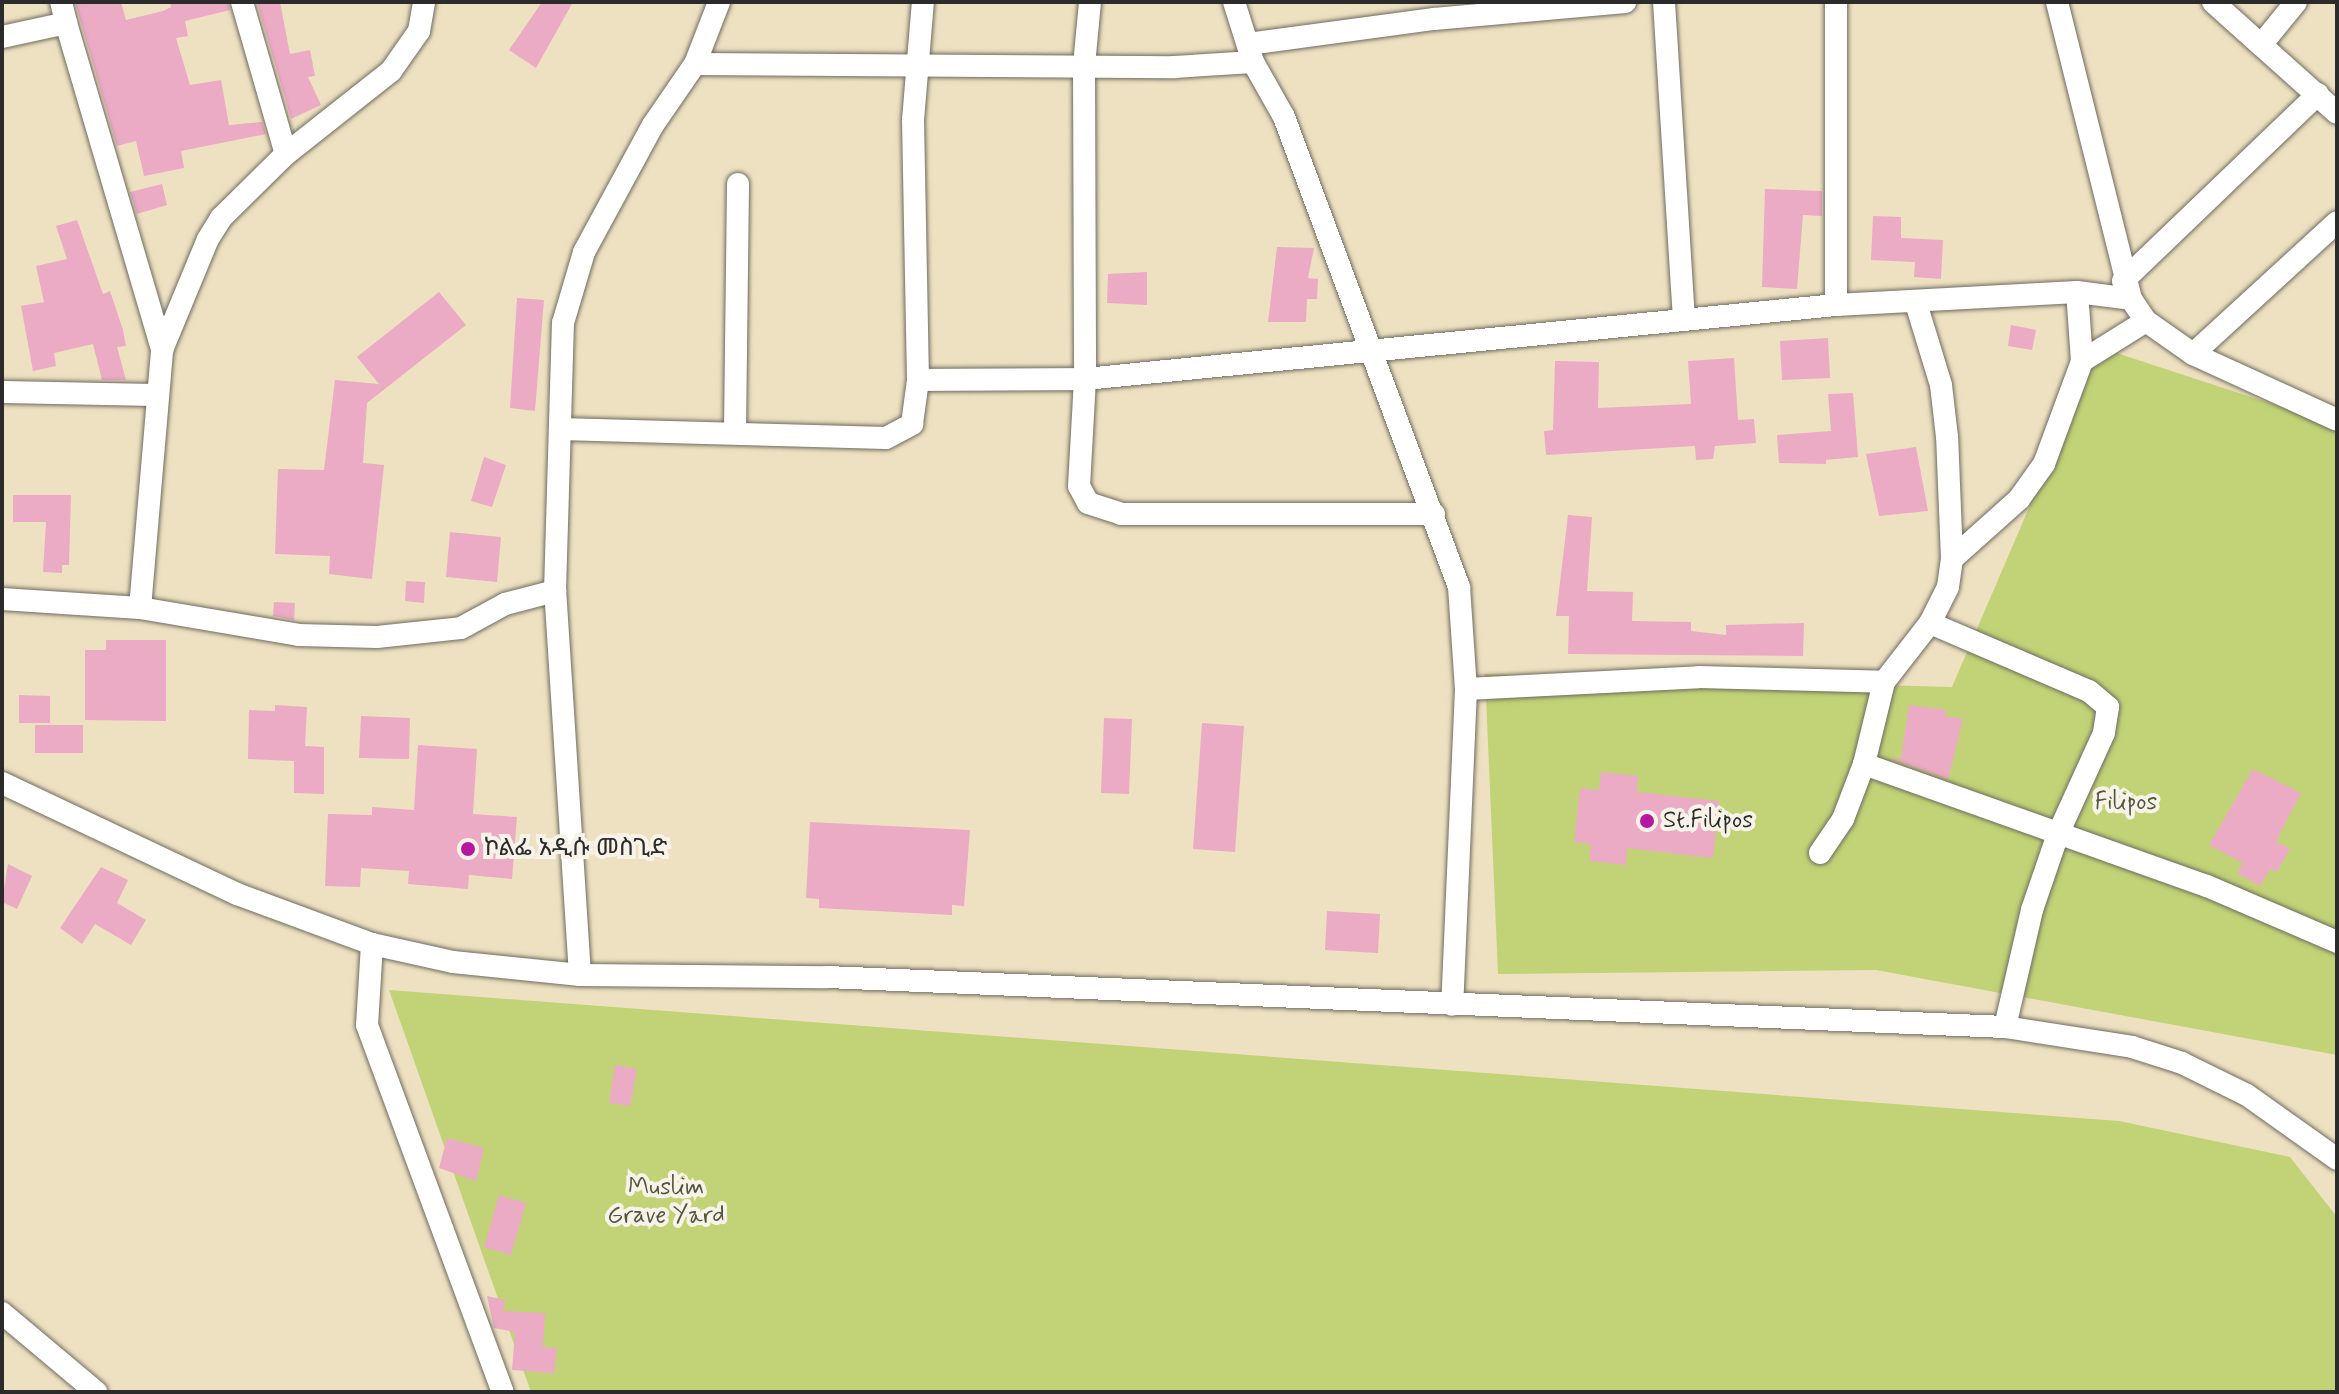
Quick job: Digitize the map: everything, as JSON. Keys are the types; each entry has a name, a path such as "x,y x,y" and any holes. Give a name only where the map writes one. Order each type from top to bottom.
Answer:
{"street":[{"path":"242,2 286,154"},
{"path":"140,608 162,350 221,218 286,154 391,71 419,31 424,2"},
{"path":"580,975 555,591 563,323 584,252 653,125 695,64 719,2"},
{"path":"560,429 896,436 917,415 913,120 923,2"},
{"path":"1090,2 1084,66 1085,379 1079,486 1098,509 1121,514 1434,514"},
{"path":"1234,2 1251,53 1284,117 1459,587 1466,689 1452,1005"},
{"path":"695,64 1084,66 1251,53 1434,19 1625,2"},
{"path":"1664,2 1684,316"},
{"path":"1836,2 1836,305"},
{"path":"2057,2 2127,290 2146,321 2193,354 2337,420"},
{"path":"2213,2 2337,113"},
{"path":"2261,45 2296,2"},
{"path":"2,37 63,12 162,350"},
{"path":"918,380 1085,379 1374,354 1684,316 2127,290 2318,94"},
{"path":"735,431 738,184"},
{"path":"2193,354 2337,222"},
{"path":"1952,559 2019,499 2044,464 2082,361 2077,292"},
{"path":"1820,853 1843,819 1864,764 1884,682 1930,623 1948,587 1952,559 1941,385 1916,303"},
{"path":"2082,361 2146,321"},
{"path":"2,392 156,395"},
{"path":"2,599 140,608 299,635 377,637 449,631 505,604 555,591"},
{"path":"1930,623 2105,701 2109,721 2058,834 2032,910 2005,1027"},
{"path":"1466,689 1699,677 1884,682"},
{"path":"1864,764 2207,886 2337,942"},
{"path":"2,783 182,871 372,944 453,962 580,975 827,977 2005,1027 2132,1047 2182,1063 2247,1095 2337,1159"},
{"path":"372,944 367,1025 503,1392"},
{"path":"2,1313 96,1392"}],"green space":[{"name":"Filipos","path":"2098,347 2337,425 2337,1055 1876,970 1498,974 1485,674 1952,687"},
{"name":"Muslim Grave Yard","path":"389,990 2119,1121 2290,1157 2337,1217 2337,1392 531,1392"}],"building":[{"path":"75,2 121,2 126,20 163,11 171,7 170,2 228,2 230,10 185,21 188,36 176,38 190,85 221,80 229,125 262,122 266,134 181,151 184,168 144,176 136,141 117,146"},
{"path":"257,2 280,2 290,54 310,50 315,76 308,77 321,105 291,119"},
{"path":"542,2 573,2 536,68 509,50"},
{"path":"162,184 167,205 137,214 130,192"},
{"path":"1765,189 1822,191 1822,216 1803,215 1797,289 1762,287"},
{"path":"1873,216 1901,217 1901,238 1943,240 1941,279 1914,277 1915,262 1871,260"},
{"path":"77,220 103,294 110,291 123,330 126,346 117,347 126,380 102,380 93,344 54,353 56,366 33,371 21,306 44,302 36,266 67,259 56,226"},
{"path":"1277,247 1314,248 1308,278 1318,279 1317,299 1307,299 1306,322 1268,322"},
{"path":"1147,272 1147,305 1107,303 1108,274"},
{"path":"439,292 466,325 367,403 363,463 384,465 372,579 329,574 330,556 275,554 278,469 324,470 335,380 379,384 357,357"},
{"path":"517,298 544,300 535,411 510,408"},
{"path":"2011,325 2036,330 2032,350 2008,346"},
{"path":"1828,338 1830,378 1782,380 1780,341"},
{"path":"1734,358 1738,420 1754,419 1756,443 1715,446 1713,459 1696,460 1695,446 1546,455 1544,431 1553,430 1555,361 1599,362 1598,408 1691,404 1688,361"},
{"path":"1853,393 1858,457 1826,460 1826,464 1779,463 1777,435 1831,431 1828,394"},
{"path":"1916,447 1928,511 1879,516 1866,454"},
{"path":"484,457 506,465 492,507 471,501"},
{"path":"13,495 71,495 69,565 62,565 62,573 43,572 46,522 13,522"},
{"path":"1568,515 1592,517 1587,591 1633,592 1632,621 1691,622 1691,631 1726,635 1726,625 1804,623 1803,656 1568,654 1569,616 1556,616"},
{"path":"450,532 501,537 497,582 446,577"},
{"path":"406,581 425,582 424,603 405,601"},
{"path":"274,602 295,603 294,620 273,616"},
{"path":"106,640 166,640 166,721 85,720 85,650 106,650"},
{"path":"19,695 50,696 50,723 19,723"},
{"path":"275,705 307,707 305,746 324,747 324,794 294,793 294,761 248,759 249,710 275,711"},
{"path":"1909,705 1946,710 1945,716 1963,719 1948,779 1890,759 1901,759"},
{"path":"361,716 410,718 409,759 359,758"},
{"path":"1104,718 1132,719 1129,794 1101,793"},
{"path":"1202,723 1244,726 1235,852 1193,849"},
{"path":"35,725 83,725 83,753 35,753"},
{"path":"418,745 477,749 473,814 517,817 512,879 469,875 468,889 408,884 409,871 361,868 360,887 325,886 328,814 372,815 372,807 414,810"},
{"path":"2253,769 2301,793 2276,841 2290,849 2276,873 2270,869 2260,886 2237,873 2243,863 2209,845"},
{"name":"St.Filipos","path":"1601,772 1638,776 1637,792 1719,801 1713,858 1627,848 1626,865 1589,861 1591,844 1574,842 1580,788 1599,790"},
{"path":"810,822 970,830 964,906 952,905 952,915 819,908 819,899 806,898"},
{"path":"8,864 32,876 17,909 2,902"},
{"path":"101,867 128,880 117,903 146,920 131,945 95,924 82,944 60,928"},
{"path":"1327,911 1380,914 1378,953 1325,950"},
{"path":"615,1065 637,1069 630,1106 609,1103"},
{"path":"447,1138 484,1148 476,1181 439,1168"},
{"path":"499,1195 526,1203 511,1255 484,1247"},
{"path":"487,1296 505,1300 503,1311 545,1313 543,1347 557,1348 554,1373 512,1370 515,1332 494,1328"}],"place":[{"name":"St.Filipos","path":"1647,821"},
{"name":"ኮልፌ አዲሱ መስጊድ","path":"468,849"}]}
